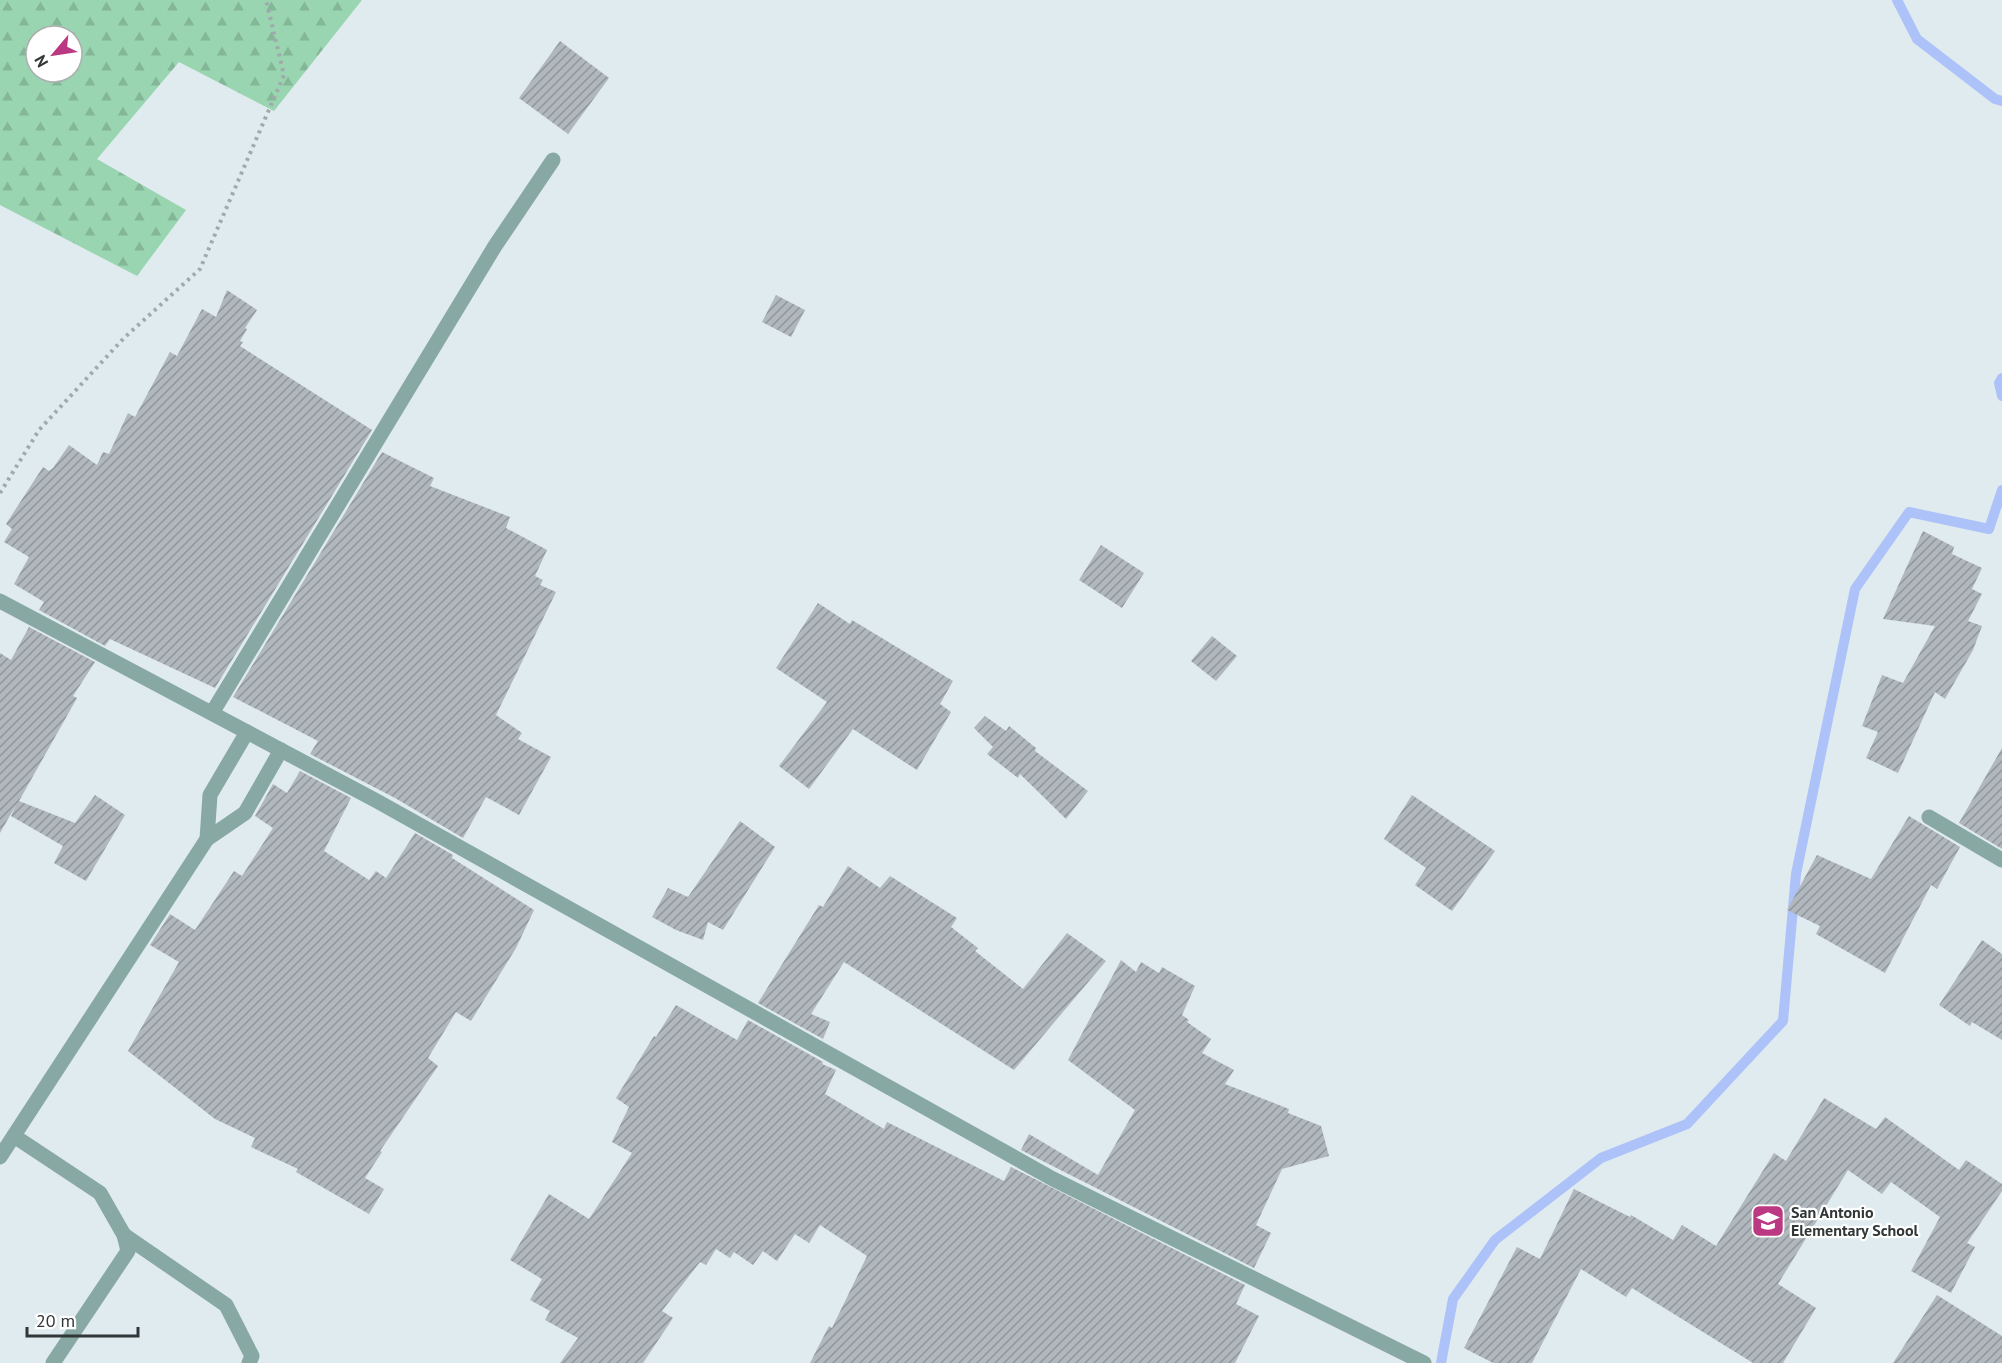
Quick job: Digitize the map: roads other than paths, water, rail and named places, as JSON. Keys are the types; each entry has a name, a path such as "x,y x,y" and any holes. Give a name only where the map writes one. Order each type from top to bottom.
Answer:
{"street":[{"path":"212,713 477,276 553,160"},
{"path":"0,601 375,800 1053,1179 1424,1363"},
{"path":"207,839 210,795 247,732"},
{"path":"0,1157 207,839 244,813 281,750"},
{"path":"1929,817 2002,860"},
{"path":"14,1136 100,1193 124,1235 128,1251 53,1363"},
{"path":"124,1235 226,1305 252,1356 249,1363"}],"waterway":[{"path":"1897,0 1917,39 1995,99 2002,101"},
{"path":"2002,378 1999,383 2002,396"},
{"path":"1441,1363 1453,1299 1495,1240 1601,1158 1687,1124 1783,1021 1796,874 1855,589 1909,512 1989,529 2002,490"}],"place":[{"name":"San Antonio Elementary School","path":"1768,1221"}]}
